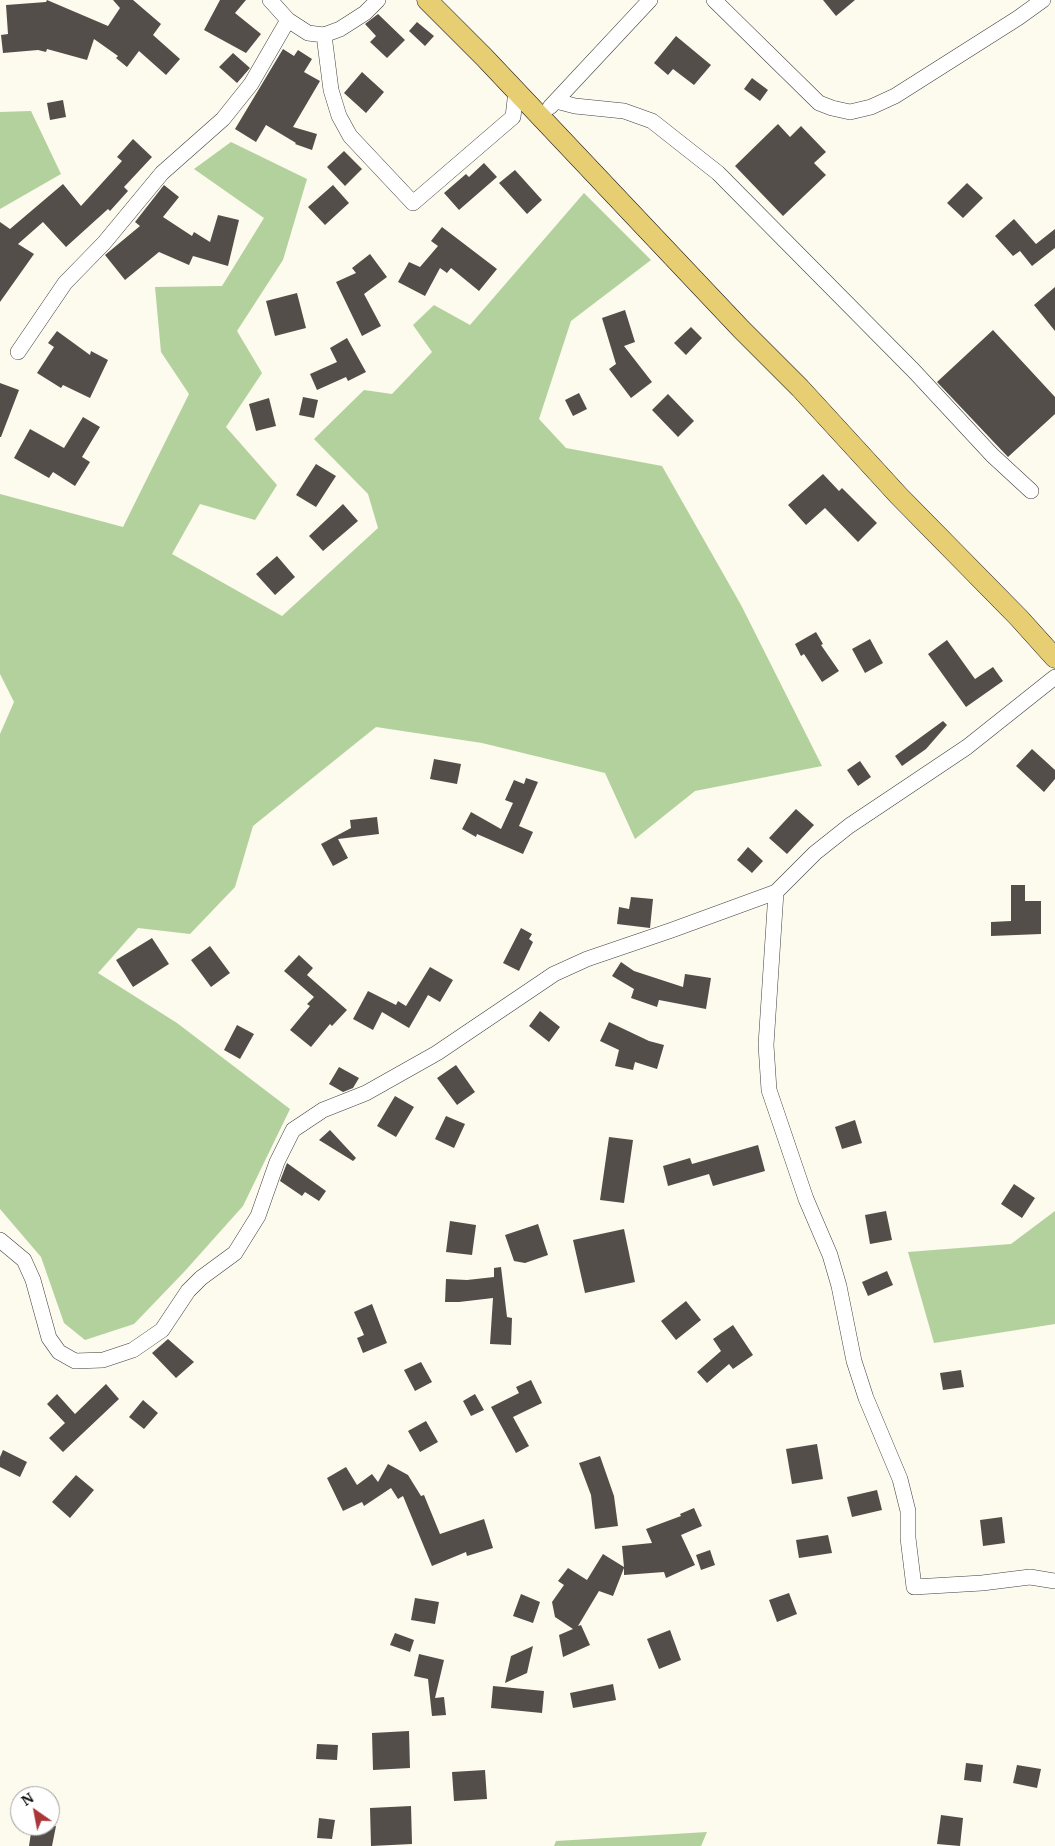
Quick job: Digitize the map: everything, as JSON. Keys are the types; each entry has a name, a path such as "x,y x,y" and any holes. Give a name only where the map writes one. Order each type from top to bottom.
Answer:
{"main road":[{"path":"427,0 516,91 735,323 800,388 892,489 1055,658"}],"street":[{"path":"270,0 288,20 308,33 324,35 340,29 365,13 378,0"},
{"path":"540,117 650,0"},
{"path":"714,0 819,103 850,112 871,107 895,96 1043,0"},
{"path":"18,352 65,283 104,243 162,172 223,119 251,84 288,20"},
{"path":"324,35 331,90 343,123 350,136 412,203 513,117 516,91"},
{"path":"556,101 574,106 624,111 652,121 718,173 914,371 992,455 1031,491"},
{"path":"0,1240 24,1260 33,1280 48,1338 59,1352 75,1361 103,1360 133,1350 162,1330 188,1291 201,1278 235,1253 258,1216 277,1162 293,1130 323,1110 366,1093 437,1053 554,974 587,959 776,892 815,853 842,832 967,747 1055,677"},
{"path":"776,892 766,1045 769,1090 806,1199 830,1255 839,1286 854,1361 866,1398 900,1479 908,1511 908,1538 914,1587 982,1583 1030,1577 1055,1581"}],"green space":[{"path":"31,111 61,174 0,209 0,112"},
{"path":"231,142 307,179 283,260 237,331 262,373 226,427 277,485 255,520 200,504 172,554 282,616 378,528 368,494 314,439 364,390 392,394 432,352 413,325 434,305 470,325 584,193 651,260 571,321 539,419 566,448 662,466 741,605 822,766 695,791 635,839 605,773 482,743 376,727 253,826 235,887 190,934 138,928 98,973 177,1023 290,1109 243,1206 134,1324 85,1340 64,1323 41,1257 0,1209 0,734 14,702 0,674 0,494 123,527 189,394 161,352 155,287 222,286 264,218 194,169"},
{"path":"1055,1211 1055,1324 934,1343 908,1252 1011,1244"},
{"path":"707,1832 701,1846 554,1846 556,1841"}],"building":[{"path":"47,0 108,26 120,8 113,0 133,0 161,24 153,35 180,59 166,75 139,51 127,67 116,58 118,56 94,39 87,60 47,49 46,52 38,50 3,53 1,35 8,34 6,5 46,2"},
{"path":"220,0 246,0 235,13 261,34 246,53 204,30"},
{"path":"823,0 855,0 836,16"},
{"path":"378,14 405,40 387,58 370,42 376,36 365,24"},
{"path":"417,22 434,36 425,46 409,31"},
{"path":"676,36 711,65 694,85 673,69 668,75 654,63"},
{"path":"283,49 294,56 298,50 312,59 304,72 320,81 293,127 317,134 312,150 295,144 266,125 256,142 235,129"},
{"path":"233,53 250,68 237,83 219,67"},
{"path":"362,72 384,92 366,113 344,93"},
{"path":"752,78 768,90 760,101 744,89"},
{"path":"63,100 66,117 50,120 47,103"},
{"path":"778,124 790,137 801,126 826,152 814,163 826,175 783,216 735,166"},
{"path":"133,139 152,157 124,187 128,191 110,211 108,209 66,247 43,222 18,244 34,254 0,302 0,222 10,229 63,184 81,206 122,161 117,157"},
{"path":"344,151 362,169 345,186 327,167"},
{"path":"484,163 497,177 459,210 444,193 466,174 469,177"},
{"path":"515,170 542,200 527,214 499,183"},
{"path":"967,183 983,198 963,218 947,203"},
{"path":"164,185 179,197 163,217 192,236 194,232 210,242 218,215 239,220 228,266 193,256 189,265 159,252 125,280 105,255 140,226 135,222"},
{"path":"333,185 349,203 325,225 308,207"},
{"path":"1014,219 1036,244 1055,229 1055,248 1032,266 1020,251 1013,256 995,236"},
{"path":"442,227 497,269 479,291 451,268 447,273 440,268 425,296 398,282 409,262 420,267 438,246 431,241"},
{"path":"370,254 387,277 364,294 381,326 362,336 336,282 356,273 352,268"},
{"path":"1055,287 1055,331 1034,305"},
{"path":"297,293 306,328 275,336 266,301"},
{"path":"625,310 635,342 624,346 652,382 631,398 609,369 616,364 602,318"},
{"path":"691,327 702,338 686,355 674,343"},
{"path":"993,330 1055,397 1055,414 1008,457 937,382"},
{"path":"57,331 90,355 91,351 108,360 90,398 63,385 61,388 37,373 54,347 48,343"},
{"path":"347,338 366,372 348,381 346,377 317,390 310,374 337,362 330,348"},
{"path":"0,383 19,390 1,437 0,437"},
{"path":"579,393 587,409 573,416 565,400"},
{"path":"668,394 694,421 678,437 652,410"},
{"path":"303,397 318,400 314,418 299,415"},
{"path":"269,398 276,426 256,431 249,404"},
{"path":"83,417 100,427 82,457 90,462 75,486 53,472 49,478 14,458 30,429 64,448"},
{"path":"316,464 336,476 316,507 296,495"},
{"path":"823,474 839,491 842,488 877,523 858,542 825,508 806,525 788,505"},
{"path":"343,504 358,521 323,551 309,536"},
{"path":"277,556 295,577 275,595 256,574"},
{"path":"816,632 823,644 821,645 839,671 822,682 804,654 801,656 795,644"},
{"path":"870,639 883,663 865,673 852,649"},
{"path":"947,640 975,679 993,667 1003,681 966,707 928,654"},
{"path":"943,721 947,725 926,749 902,766 895,756"},
{"path":"1032,749 1055,770 1055,779 1044,792 1016,766"},
{"path":"434,759 461,764 457,784 430,779"},
{"path":"860,761 871,777 858,786 847,770"},
{"path":"526,778 538,782 519,826 533,832 523,854 477,834 476,837 462,829 471,812 501,829 513,803 505,800 514,780 524,784"},
{"path":"796,809 814,825 787,854 769,838"},
{"path":"377,817 379,834 338,839 348,858 333,866 321,844 351,828 350,820"},
{"path":"748,847 763,861 752,873 737,860"},
{"path":"1011,885 1025,885 1025,901 1041,901 1041,934 991,936 991,922 1011,921"},
{"path":"631,897 653,899 650,928 617,924 619,907 629,909"},
{"path":"521,928 532,934 529,939 533,942 519,971 503,963"},
{"path":"152,938 169,964 133,987 116,960"},
{"path":"210,946 230,973 211,987 191,960"},
{"path":"299,955 313,968 307,975 347,1010 332,1026 330,1024 311,1047 290,1030 310,1006 307,1004 314,997 284,971"},
{"path":"621,962 634,971 683,987 685,974 711,978 706,1009 659,1000 657,1007 631,998 634,989 612,976"},
{"path":"430,967 453,980 440,1002 428,995 409,1028 382,1012 373,1030 353,1019 368,991 396,1005 398,1001 406,1006"},
{"path":"540,1011 560,1027 549,1042 529,1026"},
{"path":"609,1022 649,1041 664,1045 657,1069 635,1062 633,1070 615,1066 619,1050 600,1041"},
{"path":"237,1025 254,1034 240,1059 224,1050"},
{"path":"456,1065 475,1092 457,1105 437,1078"},
{"path":"339,1067 359,1078 353,1088 343,1092 329,1084"},
{"path":"395,1096 414,1107 396,1137 377,1126"},
{"path":"446,1116 465,1124 454,1148 435,1139"},
{"path":"855,1120 862,1143 842,1149 835,1127"},
{"path":"330,1130 356,1158 353,1161 319,1140"},
{"path":"609,1137 633,1140 624,1203 600,1200"},
{"path":"758,1145 765,1171 713,1186 709,1174 668,1186 663,1166 690,1158 692,1164"},
{"path":"287,1163 326,1191 319,1201 305,1192 302,1196 280,1181"},
{"path":"1014,1184 1035,1198 1022,1218 1001,1204"},
{"path":"886,1211 892,1240 870,1244 865,1215"},
{"path":"450,1221 476,1225 472,1255 446,1252"},
{"path":"538,1224 548,1255 525,1263 514,1261 505,1235"},
{"path":"624,1229 635,1282 585,1293 573,1240"},
{"path":"501,1267 507,1317 512,1318 511,1345 490,1344 493,1298 445,1302 446,1279 467,1280 494,1277 494,1268"},
{"path":"887,1271 893,1285 868,1296 862,1282"},
{"path":"686,1301 701,1320 676,1340 661,1321"},
{"path":"372,1304 387,1343 363,1353 357,1338 364,1335 354,1312"},
{"path":"733,1325 753,1355 733,1369 729,1364 707,1383 697,1372 721,1351 713,1339"},
{"path":"168,1339 194,1362 176,1378 152,1353"},
{"path":"421,1362 432,1382 415,1391 404,1370"},
{"path":"961,1370 964,1387 943,1390 940,1373"},
{"path":"531,1380 542,1403 513,1417 529,1446 516,1453 491,1407 519,1393 516,1387"},
{"path":"106,1384 119,1399 63,1452 49,1438 65,1423 47,1404 57,1394 75,1414"},
{"path":"475,1394 484,1410 471,1416 463,1401"},
{"path":"143,1400 158,1413 144,1429 129,1417"},
{"path":"426,1421 438,1442 420,1452 408,1431"},
{"path":"817,1444 823,1479 792,1484 786,1449"},
{"path":"3,1450 27,1462 20,1477 0,1467 0,1457"},
{"path":"600,1456 614,1496 618,1526 595,1529 591,1495 579,1463"},
{"path":"388,1464 408,1475 421,1496 424,1495 440,1534 484,1519 493,1548 467,1556 466,1552 432,1566 403,1496 398,1499 391,1488 364,1506 362,1502 343,1511 327,1478 346,1467 357,1485 372,1474 378,1482"},
{"path":"76,1475 94,1490 70,1518 52,1502"},
{"path":"877,1490 882,1510 852,1517 847,1497"},
{"path":"694,1508 702,1526 681,1535 695,1565 666,1578 664,1572 624,1575 624,1568 613,1596 599,1591 578,1626 581,1625 590,1645 563,1657 559,1635 573,1629 555,1617 552,1602 564,1585 558,1581 568,1568 587,1580 603,1554 624,1567 622,1546 652,1543 646,1529 681,1516 680,1514"},
{"path":"1002,1517 1005,1543 983,1546 980,1520"},
{"path":"828,1535 832,1553 799,1558 796,1540"},
{"path":"710,1550 715,1565 701,1570 696,1555"},
{"path":"789,1593 797,1614 777,1622 769,1600"},
{"path":"521,1594 540,1602 533,1623 513,1616"},
{"path":"415,1598 439,1602 435,1624 411,1620"},
{"path":"670,1630 681,1660 659,1669 647,1639"},
{"path":"395,1633 414,1640 410,1652 390,1645"},
{"path":"533,1646 527,1673 505,1683 511,1656"},
{"path":"419,1654 444,1660 435,1698 444,1697 446,1715 432,1716 428,1679 414,1676"},
{"path":"613,1684 616,1700 573,1708 570,1693"},
{"path":"493,1686 544,1691 542,1713 491,1708"},
{"path":"409,1731 410,1768 373,1770 372,1733"},
{"path":"317,1744 338,1745 337,1760 316,1759"},
{"path":"966,1763 983,1765 981,1782 964,1780"},
{"path":"1017,1765 1041,1769 1037,1788 1013,1783"},
{"path":"485,1770 487,1799 454,1801 452,1772"},
{"path":"411,1806 412,1844 371,1846 370,1808"},
{"path":"941,1815 963,1818 960,1846 937,1844"},
{"path":"319,1818 335,1820 332,1839 317,1838"},
{"path":"30,1836 54,1836 52,1846 29,1846"}]}
